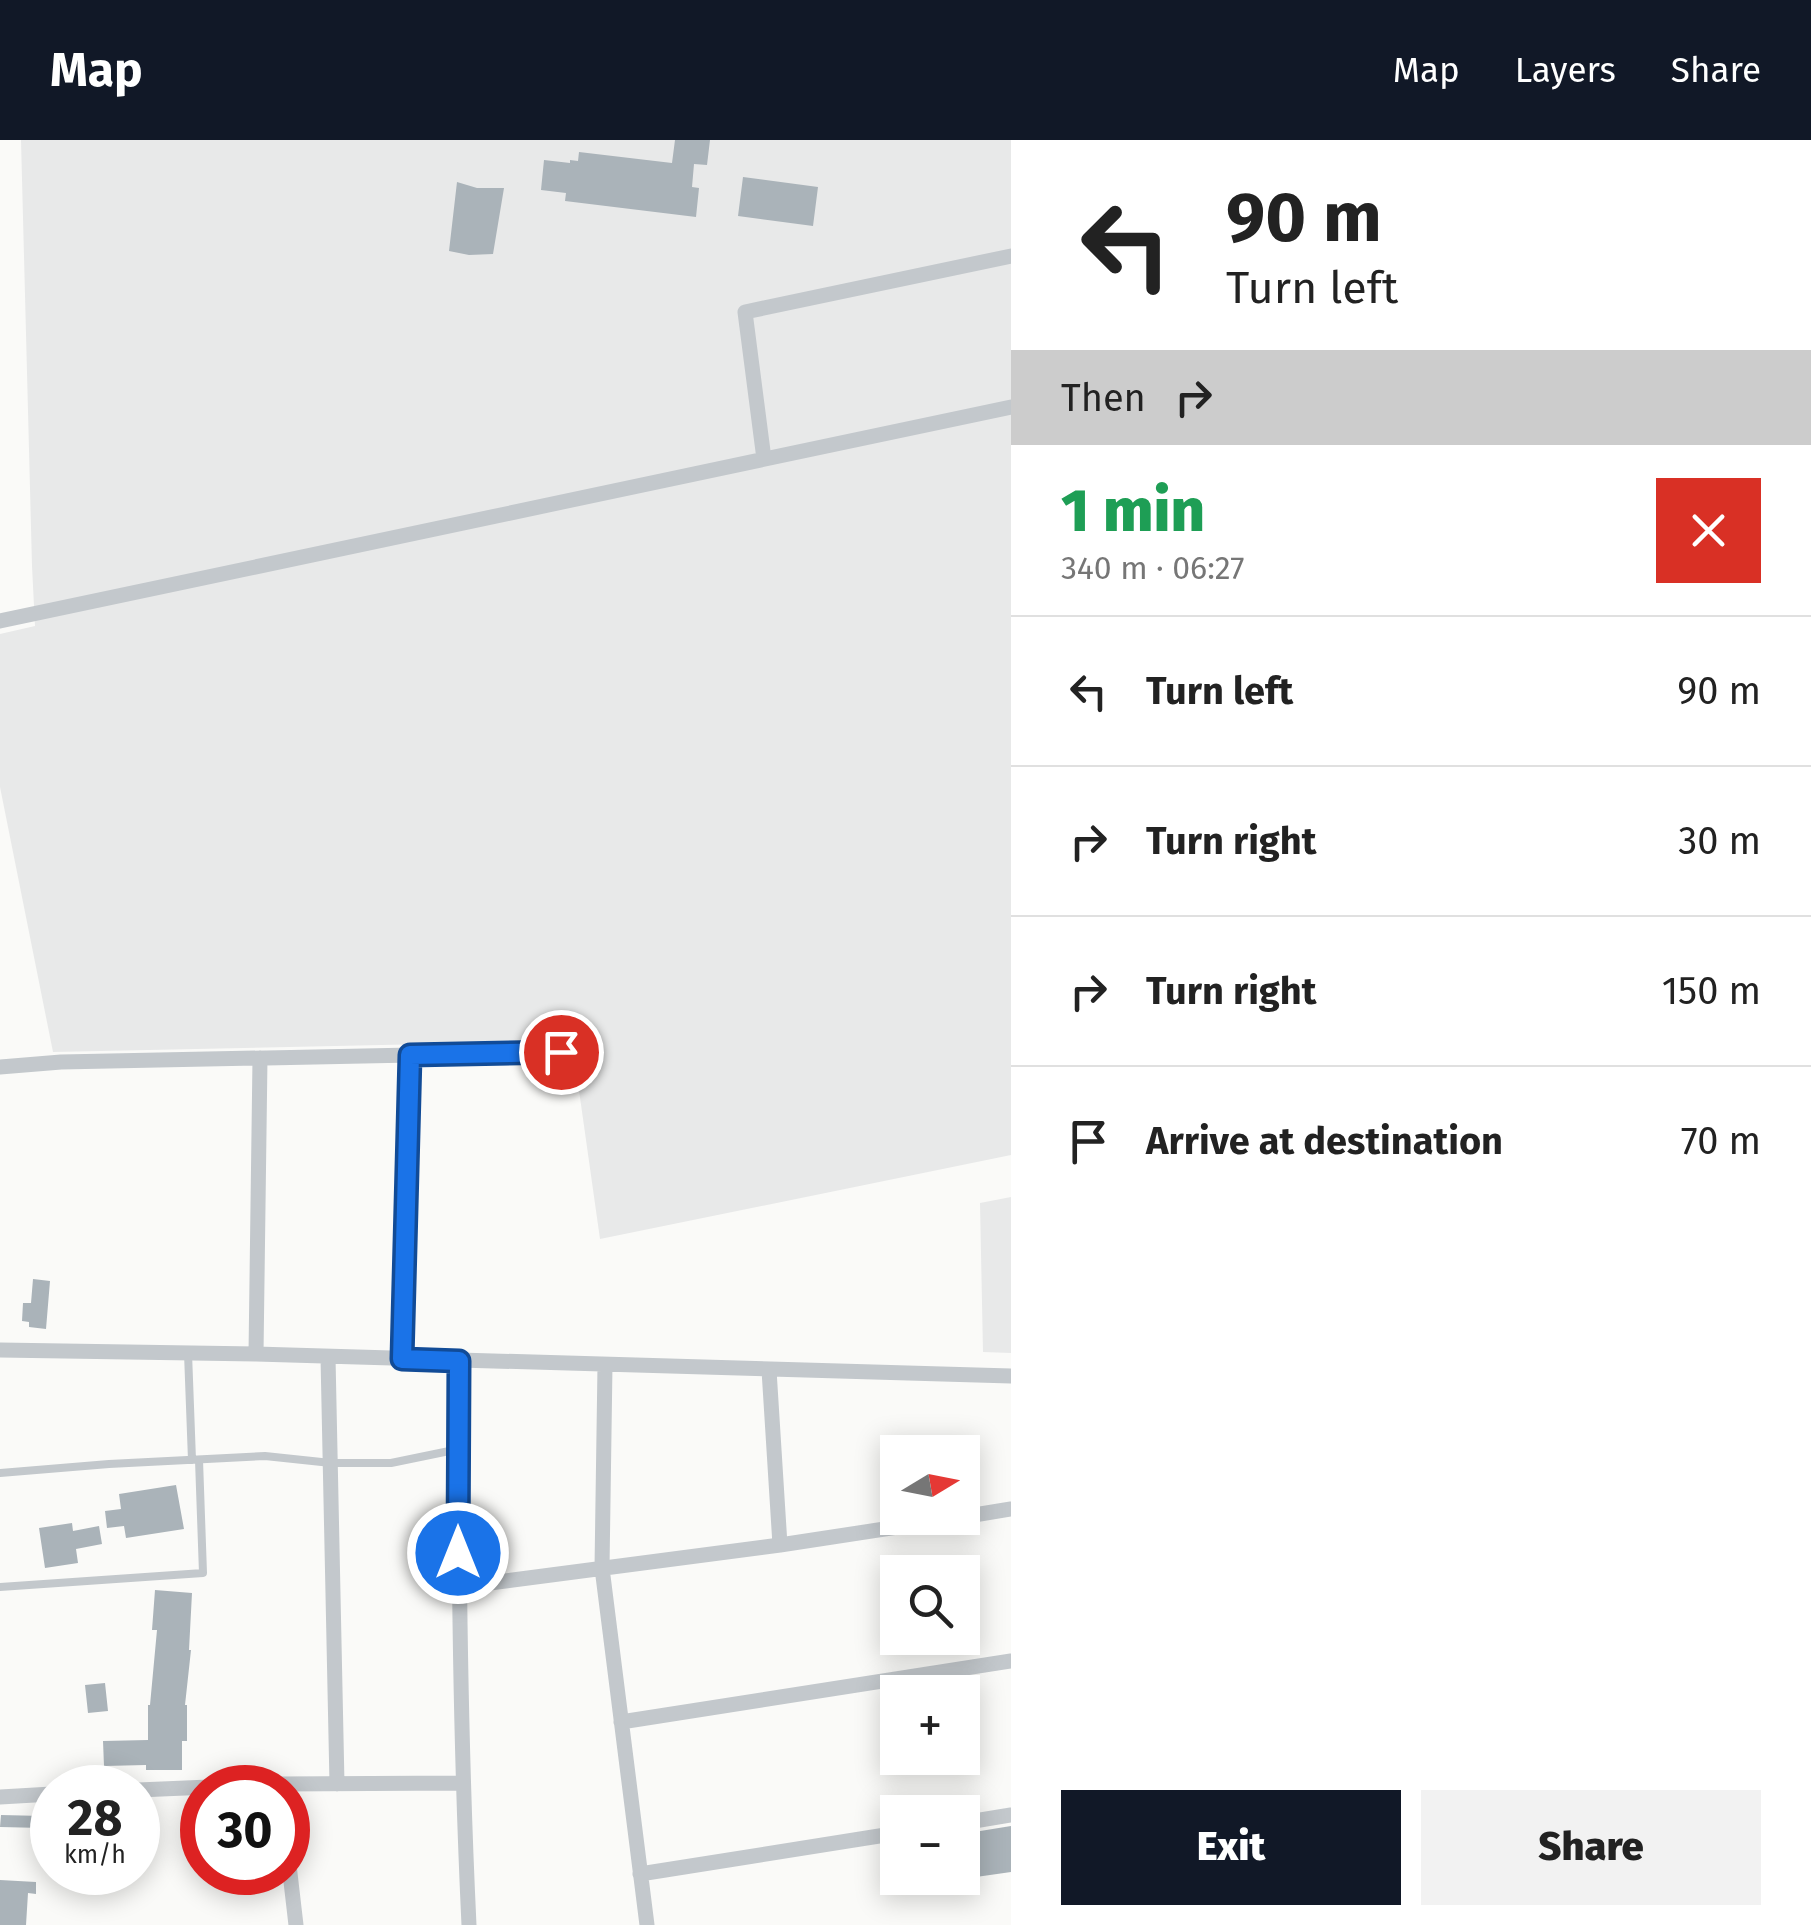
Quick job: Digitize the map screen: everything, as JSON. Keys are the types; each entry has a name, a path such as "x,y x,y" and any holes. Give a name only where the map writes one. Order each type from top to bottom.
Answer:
{"street":[{"path":"764,460 745,312 1011,256"},
{"path":"0,621 1011,407"},
{"path":"0,1068 61,1062 561,1052"},
{"path":"402,1359 410,1055"},
{"path":"256,1354 260,1058"},
{"path":"0,1350 1011,1376"},
{"path":"328,1356 337,1784"},
{"path":"459,1361 458,1587 468,1925"},
{"path":"605,1365 602,1568 647,1925"},
{"path":"769,1370 780,1545"},
{"path":"980,1514 1011,1509"},
{"path":"458,1587 880,1529"},
{"path":"620,1722 1011,1661"},
{"path":"310,1785 462,1783"},
{"path":"0,1797 30,1795"},
{"path":"980,1820 1011,1815"},
{"path":"640,1874 880,1836"},
{"path":"293,1895 296,1925"}],"lane":[{"path":"0,1587 203,1574 188,1353"},
{"path":"0,1474 265,1456 331,1463 391,1463 458,1449"}],"shaded area":[{"path":"21,140 1011,140 1011,1155 600,1239 572,1041 53,1052 0,787 0,634 35,626"},
{"path":"1011,1197 1011,1353 983,1352 980,1203"}],"building":[{"path":"675,140 710,140 707,165 694,164 692,187 699,188 696,217 565,201 566,193 541,190 544,160 570,163 578,161 579,152 672,163"},
{"path":"743,177 818,187 813,226 738,216"},
{"path":"457,182 477,188 504,188 493,254 449,251"},
{"path":"33,1279 50,1281 46,1329 29,1327 29,1322 22,1321 23,1303 31,1303"},
{"path":"176,1485 184,1529 126,1538 124,1526 107,1528 105,1511 121,1509 119,1494"},
{"path":"72,1523 73,1531 99,1526 102,1544 76,1549 78,1563 45,1568 39,1528"},
{"path":"155,1590 192,1593 185,1705 187,1741 182,1741 182,1765 180,1770 160,1770 160,1765 104,1765 103,1741 148,1740 157,1630 152,1630"},
{"path":"105,1683 108,1711 88,1713 85,1685"},
{"path":"1,1815 30,1816 30,1828 0,1827"},
{"path":"1011,1826 1011,1872 980,1876 980,1831"},
{"path":"0,1880 30,1882 26,1925 0,1925"}],"route":[{"path":"458,1553 459,1361 402,1359 410,1055 561,1052"}]}
